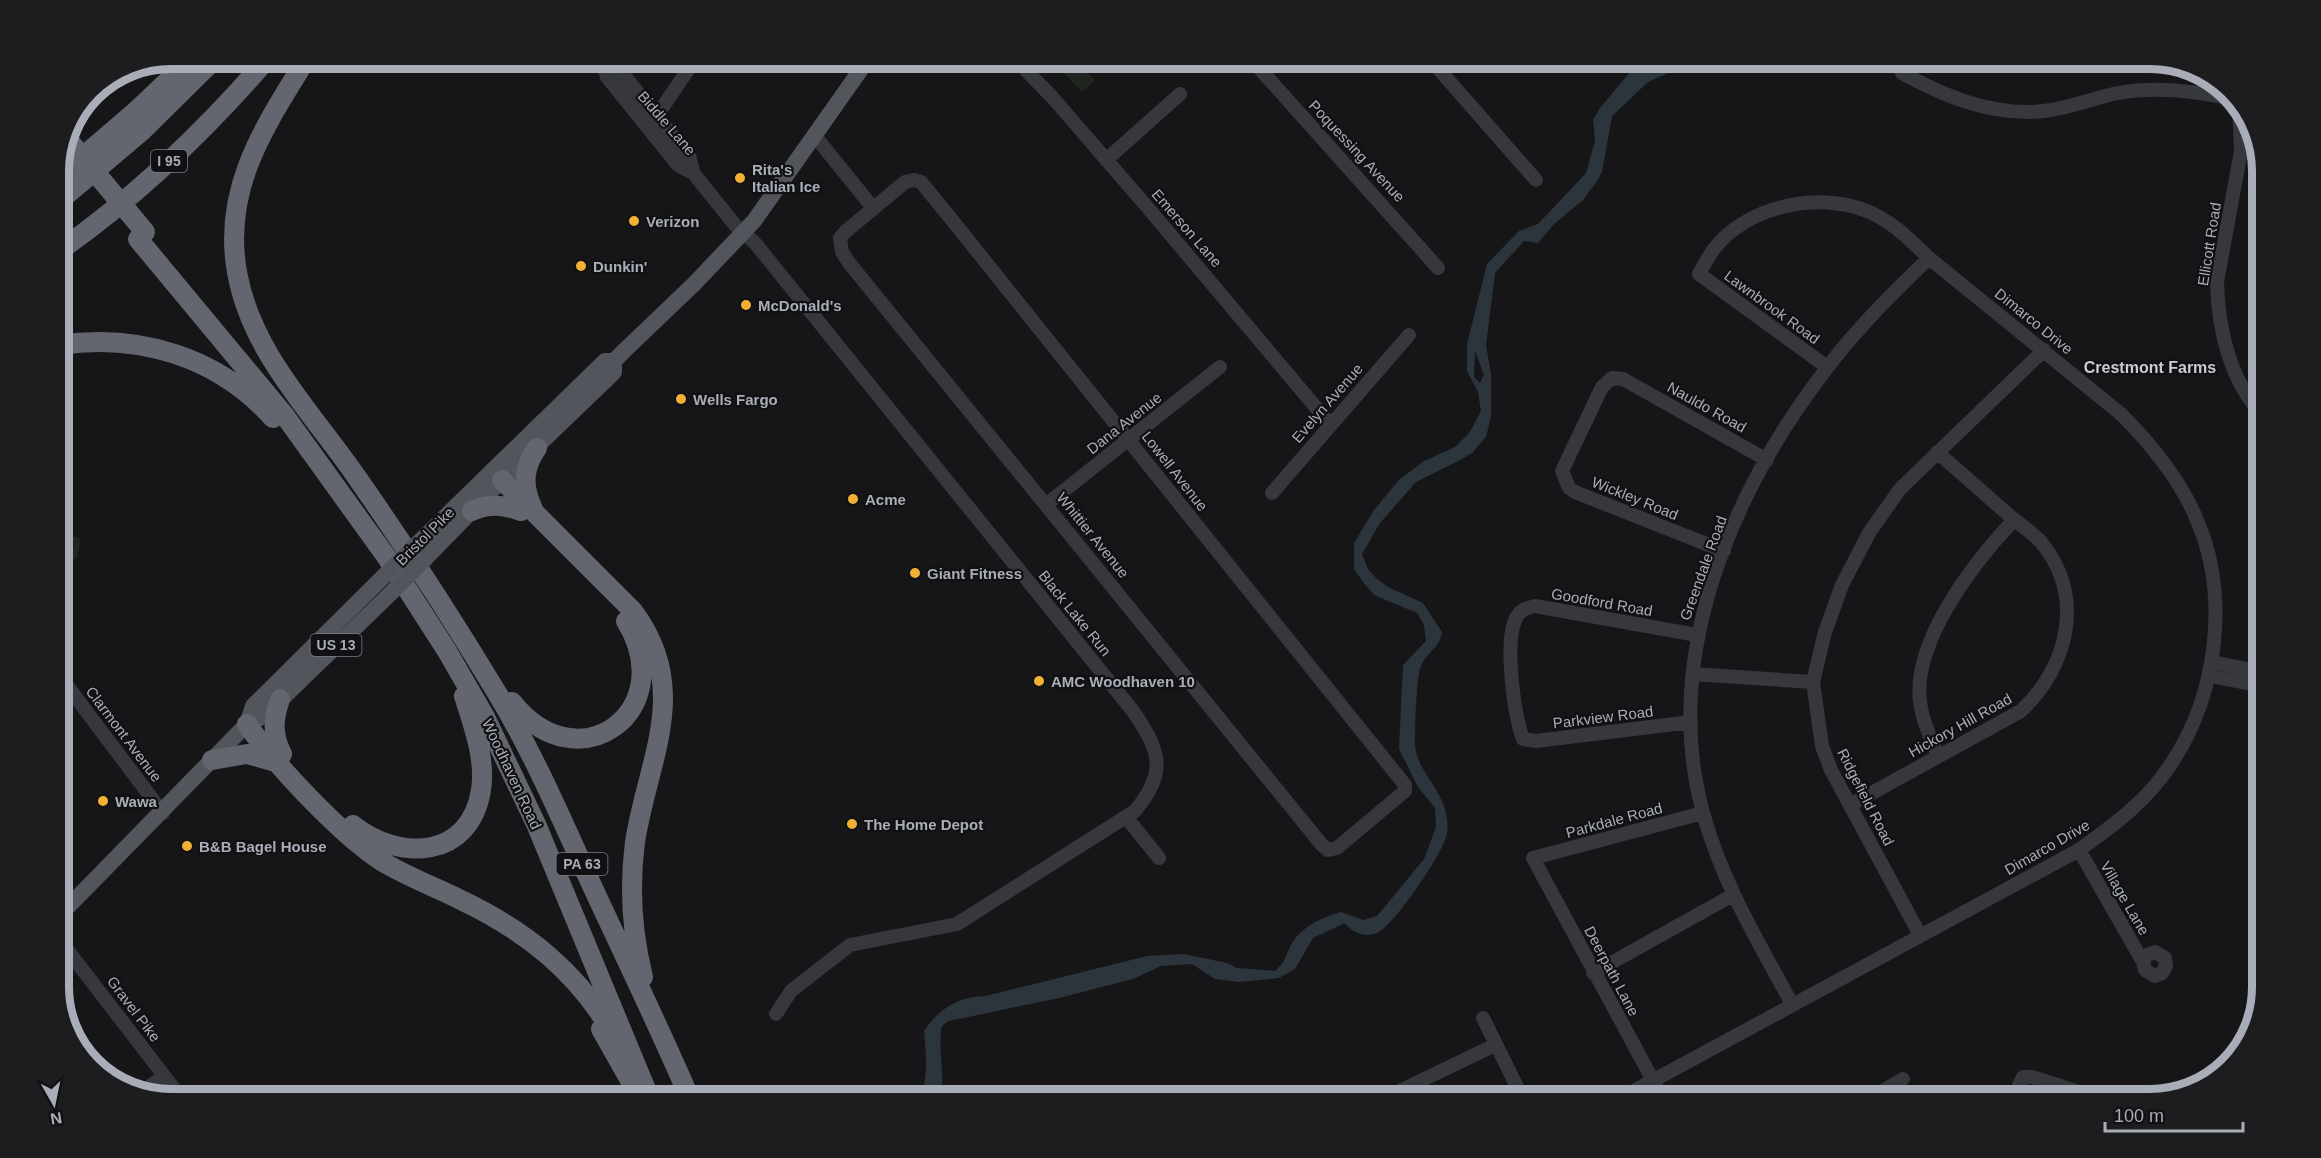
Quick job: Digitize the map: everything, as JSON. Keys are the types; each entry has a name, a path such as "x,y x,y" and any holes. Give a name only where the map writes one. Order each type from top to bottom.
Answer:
{"highway":[{"path":"69,168 180,69"},
{"name":"I 95","path":"69,193 143,130 205,69"},
{"name":"I 95","path":"69,244 106,216 157,172 257,69"},
{"path":"301,69 261,135 243,176 235,218 237,270 246,308 265,351 383,515"},
{"path":"72,145 259,382 325,475"},
{"path":"70,157 142,236 383,515"},
{"path":"69,344 99,341 134,343 167,351 203,364 258,401 325,475"},
{"path":"527,510 525,474 528,460 537,447"},
{"name":"Woodhaven Road","path":"325,475 388,559 447,651 485,717 536,824 644,1089"},
{"path":"496,479 633,611 646,631 660,665 664,689 663,722 641,814 632,880 634,936 645,983 688,1089"},
{"path":"464,640 521,712 550,733 571,740 598,736 620,723 636,704 643,670 640,652 631,628 614,606 527,510 499,506 485,507 472,512"},
{"name":"Woodhaven Road","path":"383,515 515,724 543,777 688,1089"},
{"path":"280,699 274,718 274,732 280,758 353,825 374,839 411,850 432,848 447,841 466,826 474,812 481,789 482,771 470,716 447,651"},
{"path":"247,724 347,834 375,856 494,917 538,945 585,993 607,1024 643,1089"},
{"path":"212,760 247,754 280,758"},
{"path":"494,917 536,952 578,993 608,1040 633,1089"}],"main road":[{"name":"Bristol Pike","path":"69,906 163,813 247,724 264,716 393,591 420,552 496,479 605,361 614,361 744,233 815,136 856,69"},
{"name":"Bristol Pike","path":"247,724 254,706 384,576 472,512 496,479 537,447 614,372 614,361"}],"street":[{"name":"Biddle Lane","path":"605,69 607,77 678,165 694,174 744,233"},
{"name":"Biddle Lane","path":"619,69 689,156 694,174"},
{"path":"662,108 689,69"},
{"name":"Emerson Lane","path":"1024,69 1107,160 1330,424"},
{"name":"Poquessing Avenue","path":"1260,69 1438,268"},
{"path":"1439,69 1536,180"},
{"path":"1908,69 1940,93 1969,104 2001,110 2032,112 2059,109 2116,94 2146,89 2174,90 2220,97"},
{"path":"1107,160 1180,94"},
{"name":"Ellicott Road","path":"2240,124 2241,151 2217,282 2217,304 2223,338 2234,372 2252,403"},
{"path":"815,136 873,208"},
{"name":"Lowell Avenue","path":"873,208 905,182 917,180 1129,439 1405,785 1406,791 1337,848 1328,850 1322,844"},
{"name":"Dimarco Drive","path":"1640,1089 1792,1004 2079,850 2129,813 2171,765 2188,734 2211,669 2215,613 2210,567 2198,521 2176,478 2138,430 2044,350 1929,258 1899,229 1868,211 1835,202 1804,202 1771,210 1737,228 1714,249 1699,274"},
{"name":"Whittier Avenue","path":"873,208 840,238 840,245 850,264 1322,844"},
{"name":"Black Lake Run","path":"744,233 839,345 1148,734 1156,754 1156,772 1150,792 1135,811 957,924 850,945 791,991 776,1014"},
{"name":"Greendale Road","path":"1792,1004 1733,895 1717,859 1703,813 1695,771 1691,722 1697,635 1724,551 1767,460 1827,368 1875,311 1929,258"},
{"name":"Lawnbrook Road","path":"1699,274 1827,368"},
{"name":"Evelyn Avenue","path":"1272,493 1409,335"},
{"name":"Ridgefield Road","path":"1920,935 1831,770 1821,746 1813,682 1825,632 1842,585 1869,533 1900,489 2044,350"},
{"name":"Dana Avenue","path":"1047,504 1221,367"},
{"name":"Wickley Road","path":"1630,383 1612,378 1602,387 1562,471 1564,479 1575,492 1724,551"},
{"name":"Nauldo Road","path":"1630,383 1767,460"},
{"name":"Hickory Hill Road","path":"1850,805 2021,711 2039,694 2054,670 2063,646 2067,617 2064,591 2056,568 2042,543 1937,452"},
{"path":"1938,756 1921,707 1919,682 1928,652 1939,624 1969,572 2014,520"},
{"name":"Goodford Road","path":"1521,735 1512,681 1512,635 1516,618 1524,608 1535,606 1697,635"},
{"path":"2211,669 2252,671"},
{"path":"2211,669 2252,683"},
{"path":"1693,674 1813,682"},
{"name":"Clarmont Avenue","path":"69,688 163,813"},
{"name":"Parkview Road","path":"1521,735 1523,739 1536,741 1691,722"},
{"name":"Parkdale Road","path":"1533,858 1703,813"},
{"path":"1126,817 1159,858"},
{"name":"Village Lane","path":"2079,850 2143,962"},
{"name":"Deerpath Lane","path":"1533,858 1657,1089"},
{"path":"1593,973 1733,895"},
{"name":"Gravel Pike","path":"69,952 174,1089"},
{"path":"1483,1018 1517,1089"},
{"path":"1405,1089 1495,1045"},
{"path":"150,1087 164,1076"},
{"path":"2018,1089 2023,1077 2032,1077 2068,1089"},
{"path":"1887,1089 1903,1079"}],"shaded area":[{"path":"1060,69 1085,69 1095,80 1082,92"},
{"path":"1636,69 1678,69 1648,82 1612,116 1602,172 1583,200 1554,224 1538,243 1524,241 1495,273 1486,345 1491,374 1491,417 1486,437 1472,453 1416,482 1380,523 1362,554 1368,569 1376,578 1388,587 1423,603 1442,632 1439,642 1424,661 1419,672 1415,744 1421,765 1444,807 1447,833 1417,888 1385,928 1377,933 1359,934 1345,923 1313,938 1295,969 1279,978 1239,982 1215,979 1192,964 1161,966 1133,979 1059,998 949,1021 942,1026 940,1044 942,1089 922,1089 926,1075 924,1031 936,1016 958,1001 1147,956 1184,954 1227,963 1237,968 1275,971 1283,962 1299,934 1318,920 1341,912 1363,920 1377,916 1424,859 1436,827 1435,808 1418,787 1399,749 1403,665 1426,641 1424,625 1417,613 1374,595 1354,569 1354,543 1374,510 1399,480 1424,461 1455,447 1470,432 1481,411 1478,392 1467,371 1467,344 1487,264 1519,231 1538,224 1586,173 1595,141 1593,120 1630,72","holes":["1475,351 1484,375 1480,383 1474,377"]},
{"path":"69,536 81,538 77,559 69,558"}],"place":[{"name":"Rita's Italian Ice","path":"740,178"},
{"name":"Verizon","path":"634,221"},
{"name":"Dunkin'","path":"581,266"},
{"name":"McDonald's","path":"746,305"},
{"name":"Wells Fargo","path":"681,399"},
{"name":"Acme","path":"853,499"},
{"name":"Giant Fitness","path":"915,573"},
{"name":"AMC Woodhaven 10","path":"1039,681"},
{"name":"Wawa","path":"103,801"},
{"name":"The Home Depot","path":"852,824"},
{"name":"B&B Bagel House","path":"187,846"}],"district":[{"name":"Crestmont Farms","path":"2150,367"}]}
